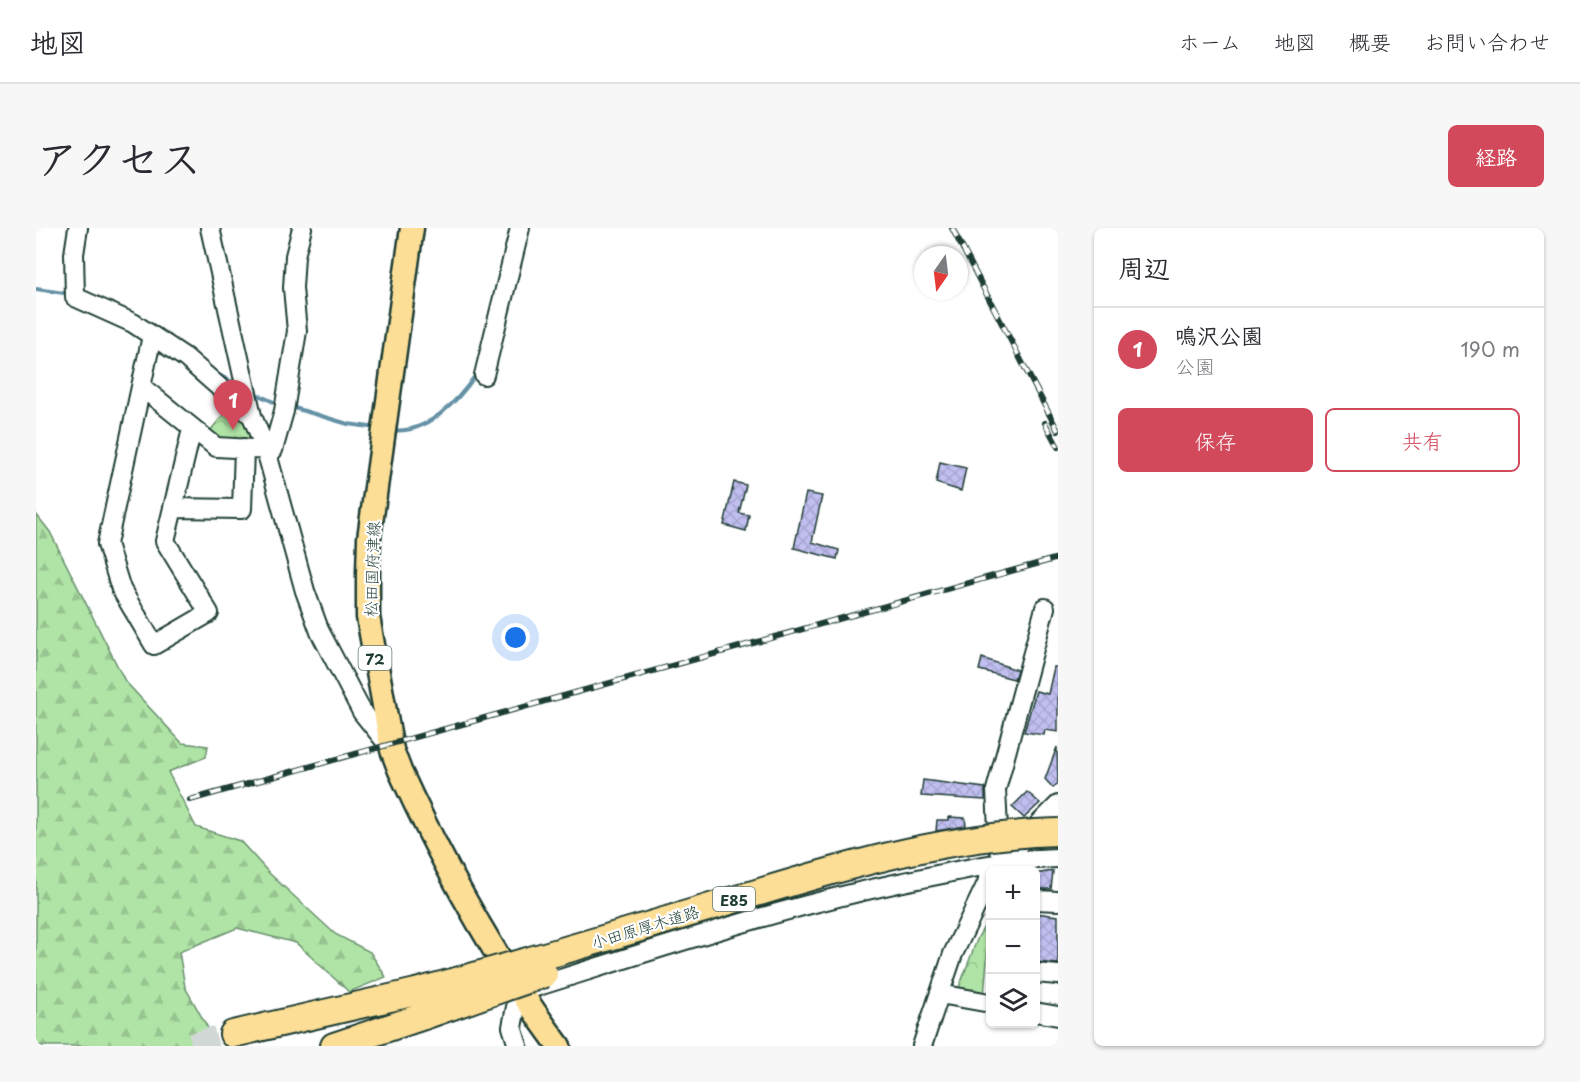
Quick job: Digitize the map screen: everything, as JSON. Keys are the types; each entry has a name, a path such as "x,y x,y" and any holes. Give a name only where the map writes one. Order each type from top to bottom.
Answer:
{"highway":[{"name":"小田原厚木道路","path":"233,1034 416,992 526,962 885,856 971,841 1058,832"},
{"name":"小田原厚木道路","path":"333,1046 532,978 855,879 972,855 1058,846"}],"main road":[{"name":"松田国府津線","path":"412,228 369,538 368,617 392,750 409,792 519,992 559,1046"}],"street":[{"path":"78,228 74,254 75,297 133,323 186,358 252,416"},
{"path":"210,228 252,416 266,450 304,591 320,632 362,712 392,750"},
{"path":"143,388 216,447 273,450 284,411 297,331 293,288 295,256 302,228"},
{"path":"484,375 520,228"},
{"path":"152,336 143,388 107,544 121,589 154,645 209,613 165,541 192,429"},
{"path":"173,508 242,509 244,448"},
{"path":"995,866 996,790 1045,608"},
{"path":"999,866 1058,805"},
{"path":"1016,866 1058,858"},
{"path":"518,1046 512,1027 519,992 804,905 865,889 986,871"},
{"path":"922,1046 964,926 986,886"},
{"path":"1040,900 1058,901"},
{"path":"1040,973 1058,975"},
{"path":"940,994 986,1002"},
{"path":"1040,1013 1058,1016"}],"green space":[{"path":"232,404 258,437 252,447 205,437"},
{"path":"36,514 50,532 125,681 182,743 208,746 206,757 168,772 196,827 240,841 270,874 335,934 370,952 386,977 349,992 296,943 237,928 179,952 185,987 218,1046 36,1046"},
{"path":"986,924 984,997 957,993 978,937"}],"building":[{"path":"940,462 966,468 961,491 936,483"},
{"path":"734,482 746,485 739,513 749,515 746,531 724,525"},
{"path":"806,493 822,496 812,542 839,550 837,559 794,548"},
{"path":"982,658 1017,670 1014,679 979,670"},
{"path":"1054,667 1058,667 1058,732 1045,730 1044,735 1024,732 1036,691 1048,694"},
{"path":"1057,747 1058,783 1053,788 1045,779"},
{"path":"923,780 985,788 985,800 921,796"},
{"path":"1027,792 1040,803 1024,818 1012,807"},
{"path":"949,817 965,818 966,826 936,831 937,820 949,820"},
{"path":"1053,871 1051,889 1040,889 1040,873"},
{"path":"1040,914 1058,916 1058,964 1040,962"}],"waterway":[{"path":"36,289 71,294"},
{"path":"215,373 238,385"},
{"path":"391,430 404,430 429,422 451,405 477,373"},
{"path":"252,392 278,404"},
{"path":"291,407 348,424 377,428"}],"tunnel":[{"path":"192,1046 233,1034"}],"railway":[{"path":"952,228 1058,431"},
{"path":"1045,423 1058,447"},
{"path":"190,800 1058,558"}],"place":[{"name":"鳴沢公園","path":"233,430"}]}
